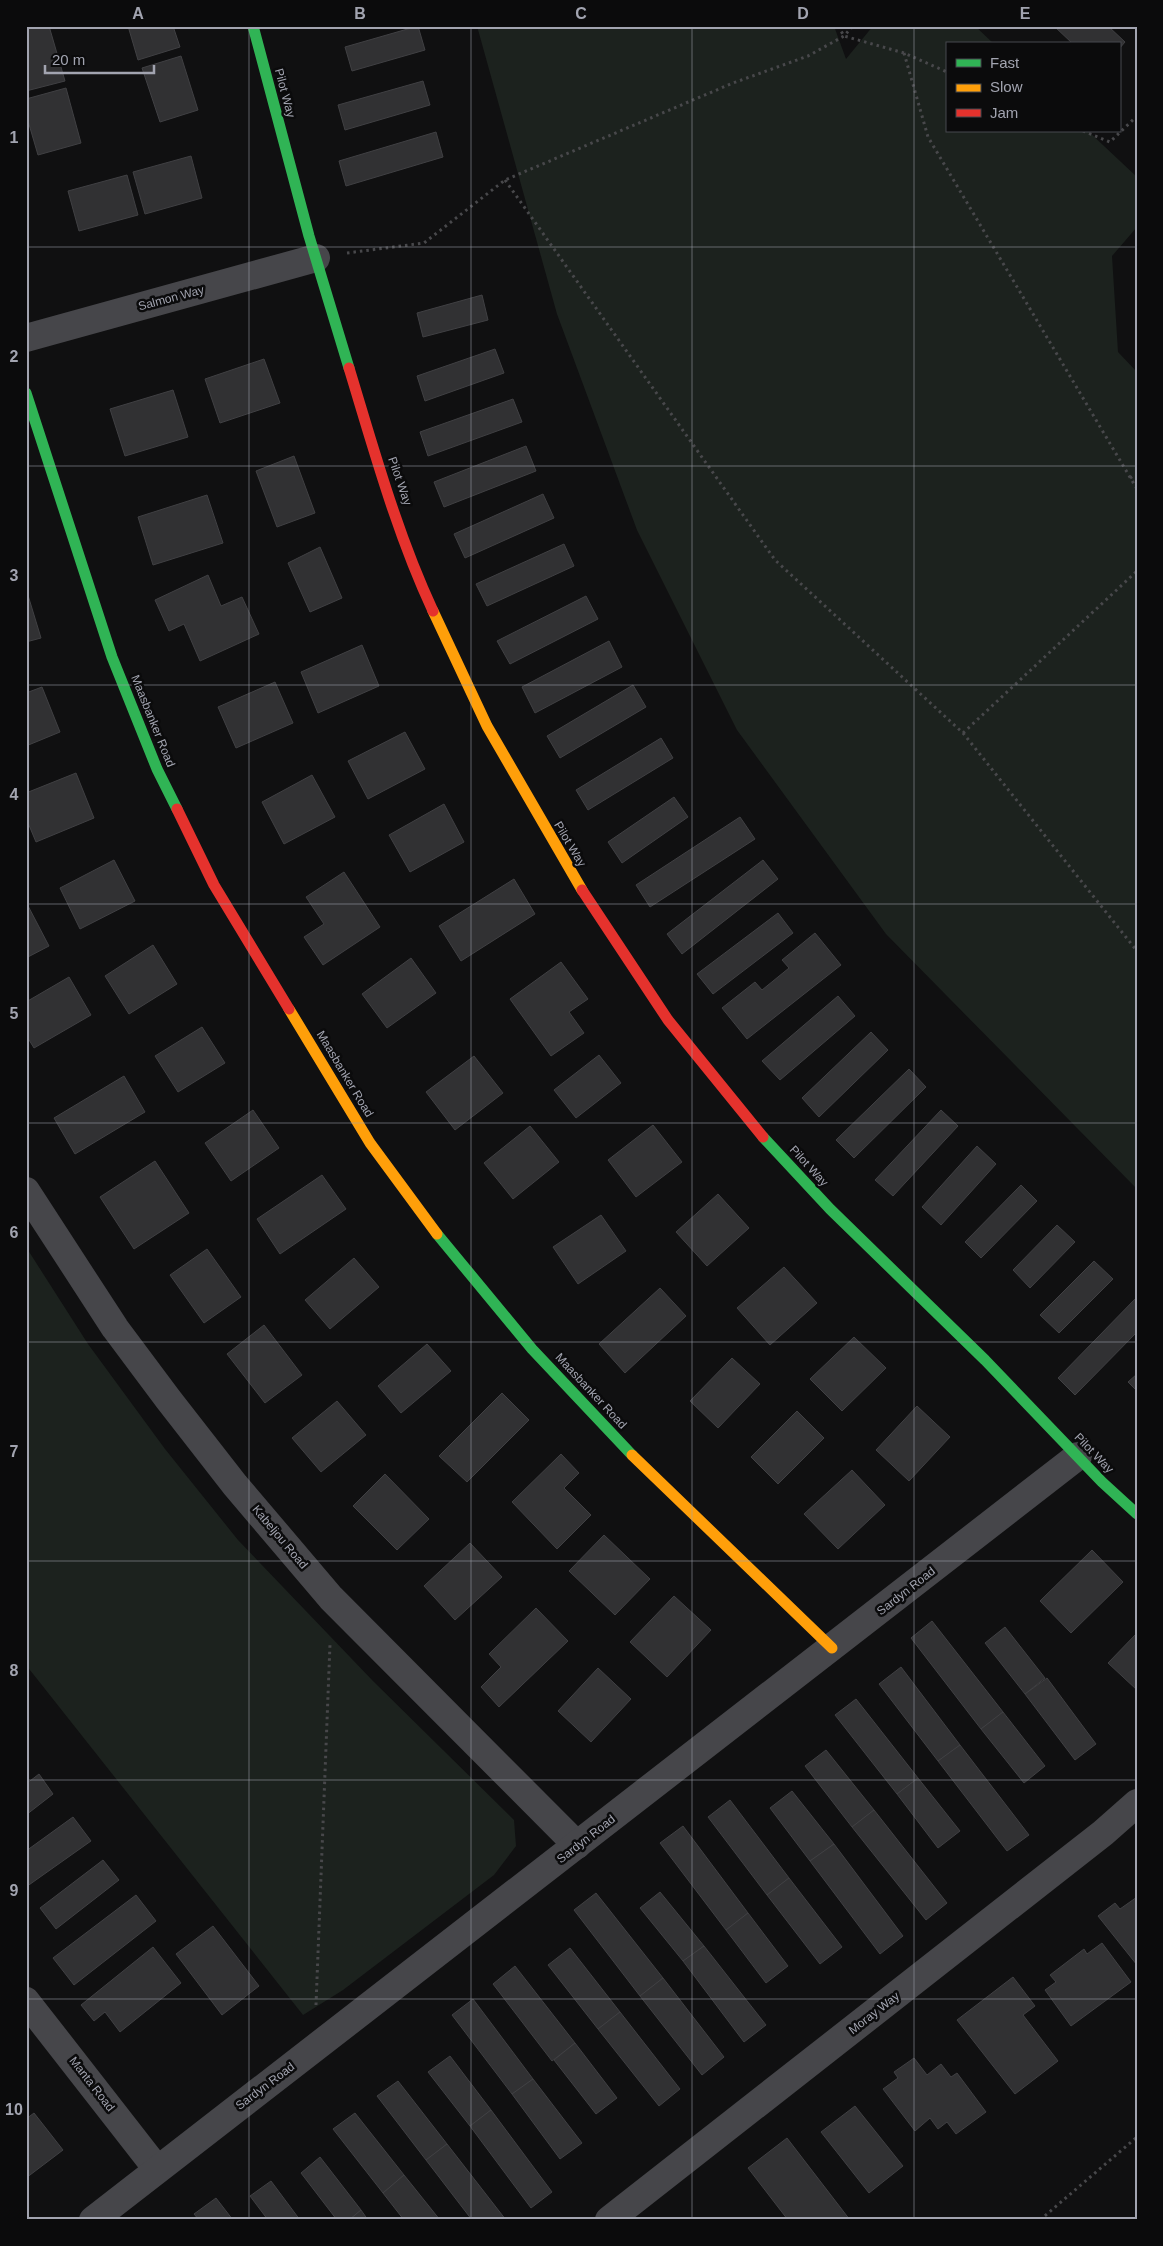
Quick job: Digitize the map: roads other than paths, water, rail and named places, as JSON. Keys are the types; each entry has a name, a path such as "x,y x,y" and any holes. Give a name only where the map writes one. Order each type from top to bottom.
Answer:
{"street":[{"name":"Pilot Way","path":"253,26 316,258 382,475 424,591 487,726 591,906 668,1020 767,1142 830,1209 985,1360 1137,1514"},
{"name":"Salmon Way","path":"26,338 316,258"},
{"name":"Maasbanker Road","path":"26,393 112,658 157,769 214,885 370,1143 435,1232 532,1349 649,1473 832,1648"},
{"name":"Kabeljou Road","path":"26,1191 115,1328 168,1399 235,1484 331,1598 577,1845"},
{"name":"Sardyn Road","path":"92,2220 1078,1456"},
{"name":"Moray Way","path":"609,2220 1088,1845 1137,1803"},
{"name":"Manta Road","path":"26,2000 157,2169"}]}
